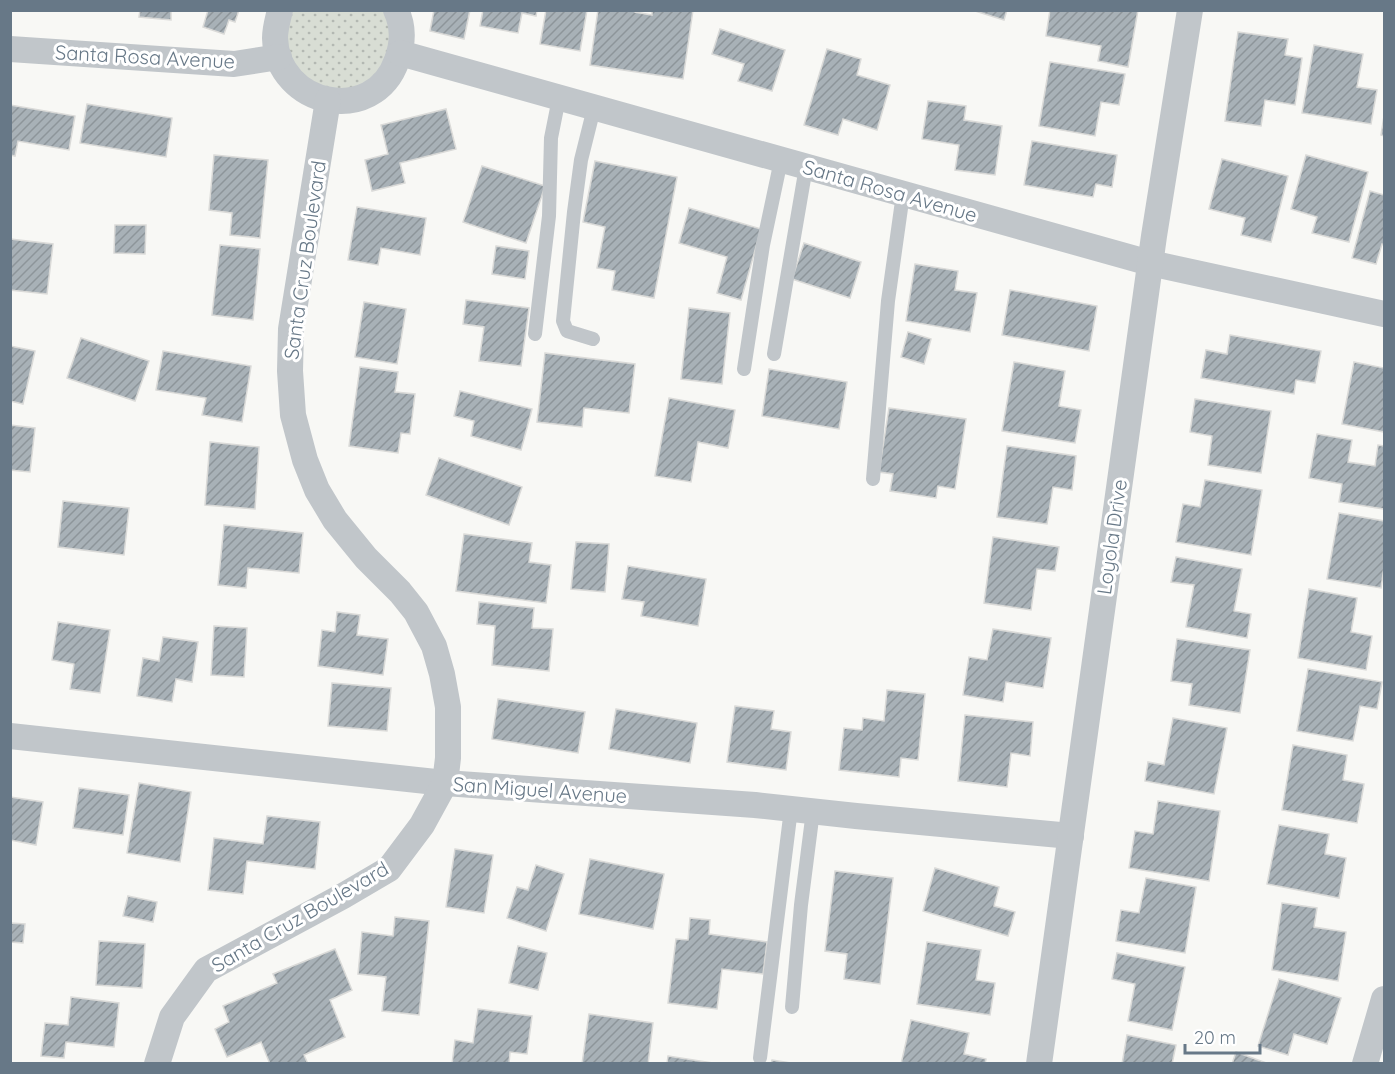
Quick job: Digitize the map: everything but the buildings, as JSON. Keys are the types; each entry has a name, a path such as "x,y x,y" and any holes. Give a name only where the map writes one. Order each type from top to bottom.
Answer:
{"street":[{"path":"280,10 275,38 284,70 298,85 315,96 328,100 345,101 360,98 374,91 395,67 402,41 402,28 396,10"},
{"name":"Loyola Drive","path":"1039,1064 1150,262 1190,10"},
{"name":"Santa Rosa Avenue","path":"10,49 234,64 279,57"},
{"name":"Santa Rosa Avenue","path":"400,54 1150,262 1384,314"},
{"name":"Santa Cruz Boulevard","path":"157,1064 172,1017 206,970 343,896 389,868 422,825 445,783 448,758 448,707 434,646 416,612 400,592 366,558 335,520 316,490 293,415 290,370 291,329 328,100"},
{"name":"San Miguel Avenue","path":"10,736 445,783 755,804 1071,836"},
{"path":"1365,1064 1384,999"}],"lane":[{"path":"535,334 549,216 551,138 559,98"},
{"path":"593,339 567,331 563,321 581,160 594,108"},
{"path":"744,369 763,245 781,160"},
{"path":"774,354 806,167"},
{"path":"873,479 888,301 903,194"},
{"path":"792,1007 801,905 802,810"},
{"path":"760,1058 802,810"}],"shaded area":[{"path":"396,10 399,15 374,91 303,90 276,25 280,11"}]}
